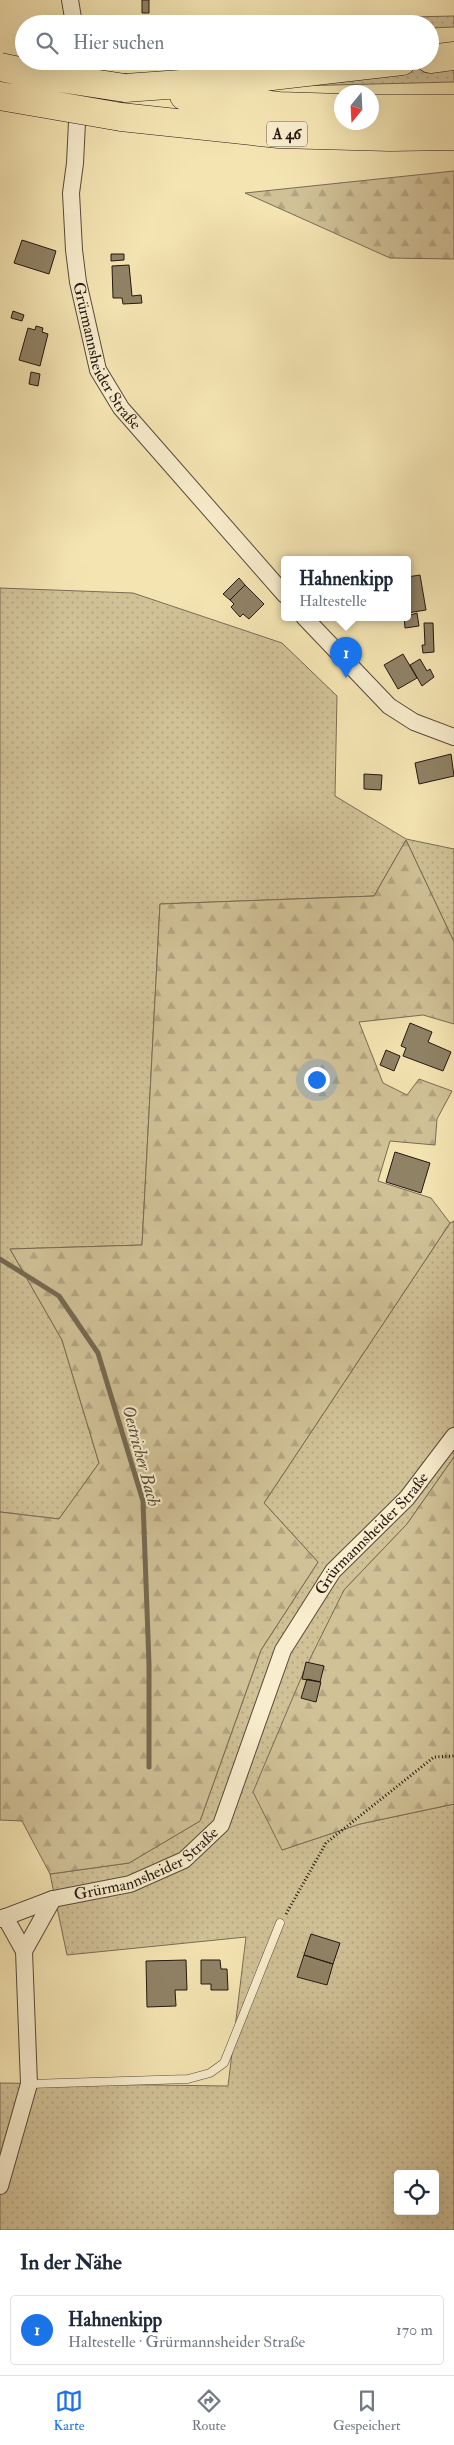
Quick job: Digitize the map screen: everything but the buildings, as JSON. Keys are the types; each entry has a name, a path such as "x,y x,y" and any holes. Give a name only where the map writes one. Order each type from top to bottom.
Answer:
{"highway":[{"path":"439,58 454,56"},
{"name":"A 46","path":"0,67 15,70"},
{"name":"A 46","path":"18,70 207,100 334,108"},
{"path":"125,88 237,80 324,70"},
{"name":"A 46","path":"0,96 121,117 279,134 390,137 454,136"},
{"path":"379,109 454,109"}],"street":[{"path":"70,0 72,15"},
{"name":"Grürmannsheider Straße","path":"80,70 75,163 71,192 74,250 78,282 98,370 121,408 281,590"},
{"path":"308,621 389,706 414,722 454,737"},
{"name":"Grürmannsheider Straße","path":"24,1951 53,1899 130,1884 184,1860 221,1825 283,1650 333,1571 407,1498 454,1436"},
{"path":"0,2186 29,2084 24,1951 2,1918 53,1899"}],"lane":[{"path":"29,2084 188,2079 210,2074 224,2063 280,1923"}],"path":[{"path":"280,1923 326,1843 434,1757 454,1756"}],"green space":[{"path":"439,16 454,16 454,27 439,28"},
{"path":"454,65 454,82 294,86 266,82 399,70 439,70 439,66"},
{"path":"454,171 454,259 390,258 245,193"},
{"path":"0,588 133,593 282,643 337,696 335,796 406,839 454,849 454,942 406,840 374,896 160,904 142,1245 10,1249 62,1340 99,1463 59,1519 0,1512"},
{"path":"406,840 454,942 454,1024 423,1015 359,1022 383,1083 407,1095 419,1079 452,1091 437,1119 435,1145 390,1141 378,1181 431,1198 450,1223 264,1503 318,1562 261,1650 200,1821 129,1863 50,1874 22,1821 0,1820 0,1512 59,1519 99,1463 62,1340 10,1249 142,1245 160,904 374,896"},
{"path":"454,1221 454,1457 407,1524 344,1590 282,1850 360,1824 454,1804 454,2230 0,2230 0,2083 228,2086 246,1937 67,1955 50,1874 129,1863 200,1821 261,1650 318,1562 264,1503 450,1223"},
{"path":"454,1457 454,1804 360,1824 282,1850 253,1792 304,1671 344,1590 407,1524"}],"waterway":[{"name":"Oestricher Bach","path":"0,1259 59,1296 98,1353 143,1501 149,1664 149,1767"}],"place":[{"name":"Hahnenkipp","path":"346,678"}]}
